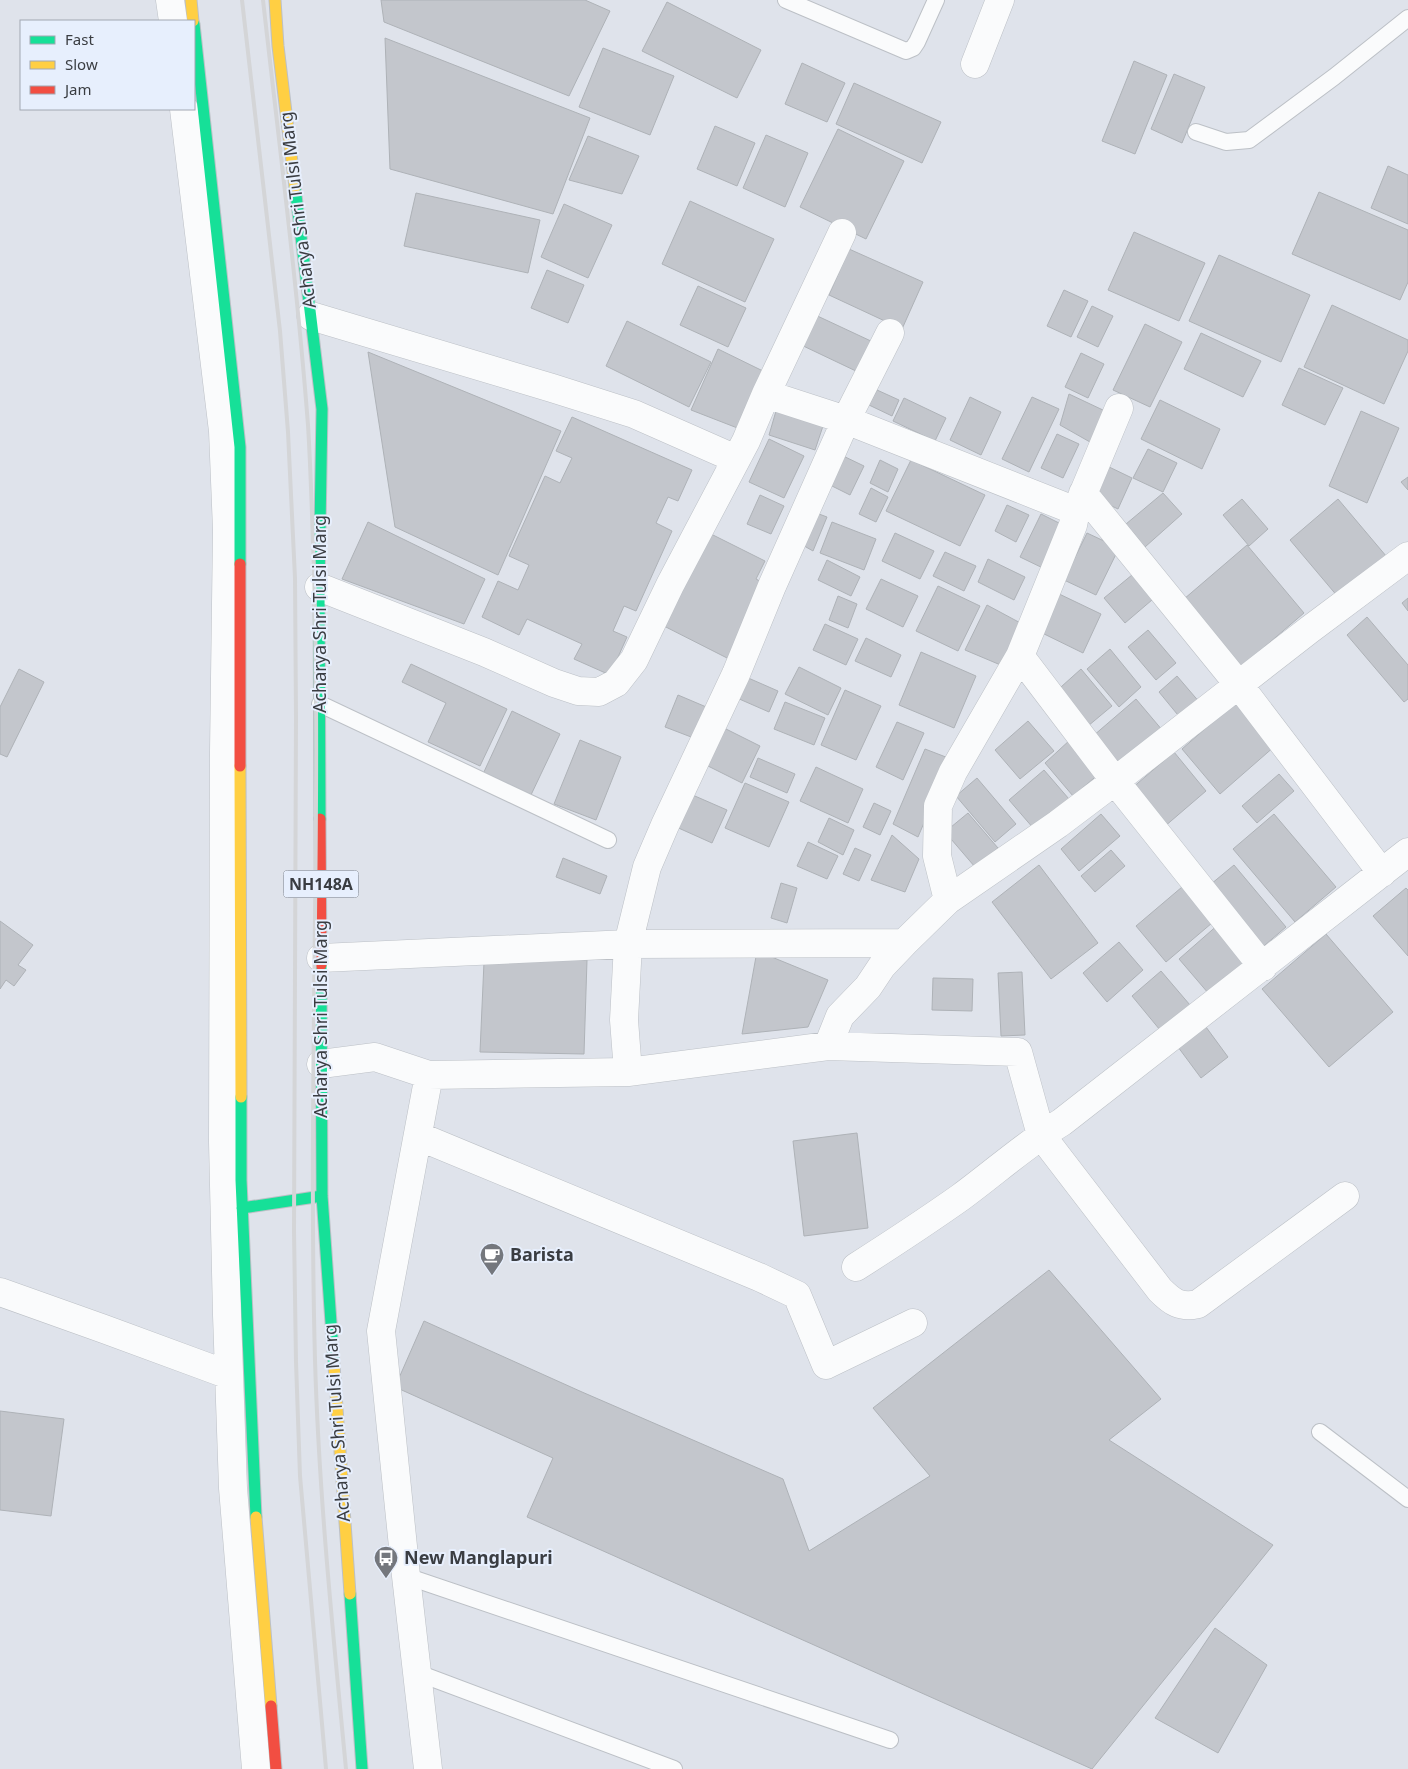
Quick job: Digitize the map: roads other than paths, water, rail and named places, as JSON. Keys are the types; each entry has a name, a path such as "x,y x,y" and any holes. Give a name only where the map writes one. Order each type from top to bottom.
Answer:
{"highway":[{"path":"191,0 194,20"},
{"name":"Acharya Shri Tulsi Marg","path":"275,0 278,46 322,409 319,587 322,1196 362,1769"},
{"path":"195,32 240,446 240,1076 242,1208 257,1550 276,1769"},
{"path":"242,1208 322,1196"}],"street":[{"path":"170,0 173,20"},
{"path":"975,64 1000,0"},
{"path":"184,110 223,431 227,530 224,750 224,1142 229,1375 233,1488 256,1769"},
{"path":"319,587 484,652 554,683 578,691 599,692 616,683 634,660 670,585 736,459 842,233"},
{"path":"311,316 534,382 634,414 736,459"},
{"path":"628,1072 624,1020 628,944 647,867 664,824 736,674 772,586 846,420 890,333"},
{"path":"766,394 1080,502 1238,685 1382,873"},
{"path":"948,900 937,856 938,806 953,772 1020,656 1119,408"},
{"path":"828,1046 840,1016 868,987 882,966 948,900 1058,824 1408,556"},
{"path":"1020,656 1115,781 1263,967"},
{"path":"856,1267 954,1202 1041,1135 1062,1122 1408,852"},
{"path":"321,958 628,944 904,943"},
{"path":"321,1064 375,1058 429,1075 628,1072 828,1046 1018,1052 1041,1135 1160,1290 1170,1300 1186,1307 1198,1304 1345,1196"},
{"path":"428,1769 380,1331 429,1075"},
{"path":"418,1136 759,1277 797,1295 826,1365 913,1323"},
{"path":"0,1292 229,1375"}],"lane":[{"path":"786,0 906,51 913,48 917,42 936,0"},
{"path":"1196,132 1226,142 1249,140 1326,83 1408,18"},
{"path":"320,704 608,840"},
{"path":"1320,1432 1408,1499"},
{"path":"406,1576 890,1740"},
{"path":"418,1673 674,1769"}],"railway":[{"path":"242,0 280,331 288,432 295,578 294,1231 296,1362 300,1476 326,1769"},
{"path":"263,0 299,319 310,461 316,667 313,1162 315,1360 323,1514 346,1769"}],"place":[{"name":"Barista","path":"492,1276"},
{"name":"New Manglapuri","path":"386,1579"}]}
